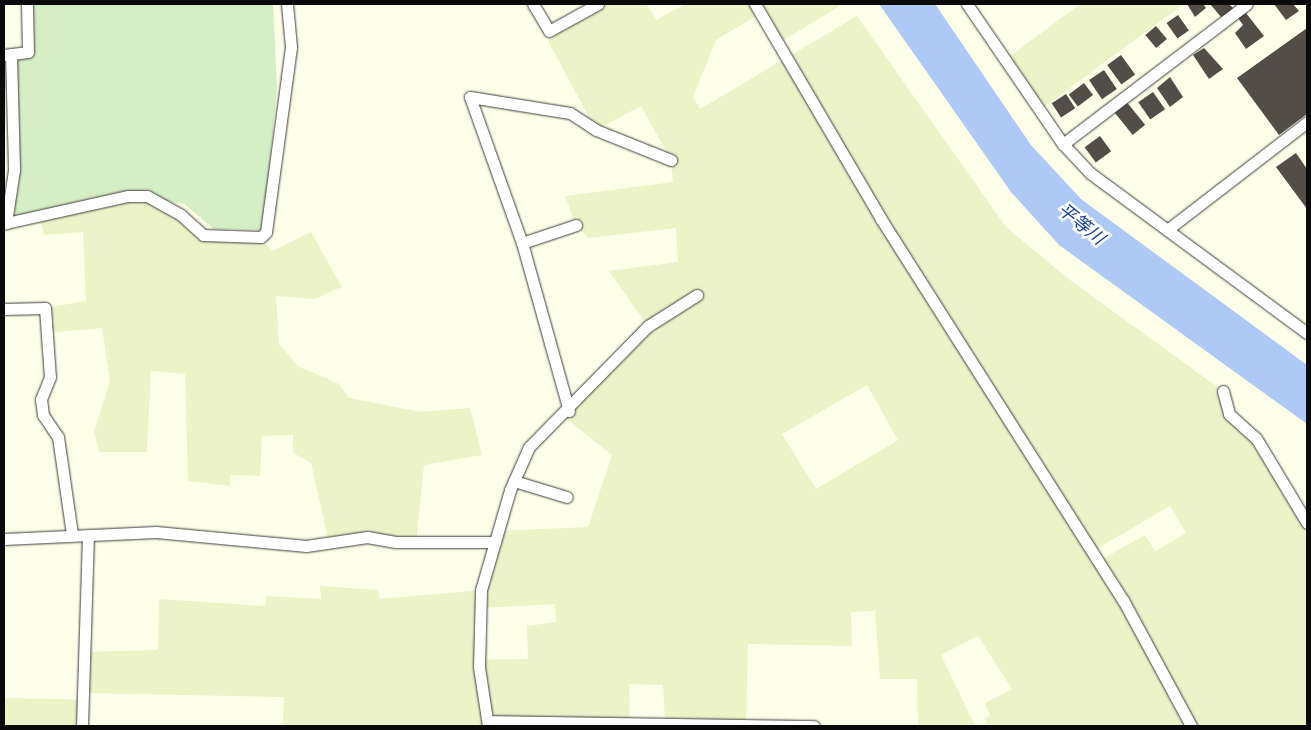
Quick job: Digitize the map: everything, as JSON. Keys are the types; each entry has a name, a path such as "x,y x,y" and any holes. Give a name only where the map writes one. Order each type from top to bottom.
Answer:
{"street":[{"path":"28,4 28,52 7,54 14,170 6,223 128,196 147,196 181,215 203,235 261,237 266,232 291,47 287,4"},
{"path":"533,4 549,31 598,4"},
{"path":"755,4 881,219 1123,600 1191,726"},
{"path":"967,4 1064,144 1090,173 1307,333"},
{"path":"1064,144 1247,4"},
{"path":"569,411 522,243 470,98 570,113 596,130 671,160"},
{"path":"1167,230 1307,122"},
{"path":"522,243 576,225"},
{"path":"697,295 648,326 569,411 529,447 514,481 494,542 481,599 479,667 488,724 814,726"},
{"path":"4,309 45,308 50,377 41,398 43,415 58,437 72,534"},
{"path":"1222,391 1230,414 1256,438 1307,523"},
{"path":"514,481 567,497"},
{"path":"4,539 72,534 156,532 306,546 367,537 396,542 494,542"},
{"path":"82,726 88,535"}],"green space":[{"path":"32,4 273,4 277,87 264,230 214,229 184,204 160,200 147,192 14,216 16,89 4,89 4,57 32,56"},
{"path":"598,4 647,4 656,20 685,4 843,4 779,43 761,13 716,40 693,97 700,109 857,16 1006,227 1070,280 1223,391 1230,414 1256,438 1307,523 1307,726 988,726 985,719 990,715 985,703 1012,689 978,636 941,655 975,726 918,726 917,679 880,679 875,611 851,612 852,646 748,644 746,724 665,723 663,685 629,684 630,722 488,726 283,726 284,697 83,693 84,652 158,650 159,599 265,606 266,596 321,599 320,586 378,590 380,599 481,590 498,531 588,527 612,455 563,416 648,326 609,271 678,262 676,228 589,238 576,225 565,196 673,182 671,160 641,106 596,130 549,43 549,31","holes":["867,385 898,440 816,489 782,434","1170,506 1186,533 1155,551 1145,535 1099,561 1093,551","555,604 556,622 527,626 528,659 479,660 481,608"]},
{"path":"1080,4 1184,4 1044,107 1009,57"},
{"path":"144,198 182,222 237,241 263,242 273,251 311,232 342,287 314,299 276,296 279,344 298,366 339,384 349,398 421,412 470,408 482,455 424,465 416,543 329,543 311,463 293,453 293,435 262,436 260,476 230,475 230,486 188,481 185,374 151,371 147,452 99,452 94,432 110,381 102,328 46,333 45,308 86,301 83,232 44,235 41,221"},
{"path":"4,698 83,699 83,726 4,726"}],"water":[{"name":"平等川","path":"879,4 935,4 1031,145 1081,199 1307,365 1307,424 1059,245 1011,192"}],"building":[{"path":"1187,4 1203,4 1206,8 1195,17"},
{"path":"1210,4 1229,4 1234,9 1221,17"},
{"path":"1274,4 1293,4 1299,11 1286,20"},
{"path":"1246,13 1264,36 1246,49 1235,33 1243,25 1238,18"},
{"path":"1178,15 1189,31 1177,39 1167,23"},
{"path":"1156,26 1167,39 1156,48 1145,35"},
{"path":"1307,28 1307,114 1279,135 1237,78"},
{"path":"1204,48 1223,69 1209,79 1193,55"},
{"path":"1121,55 1135,74 1121,84 1107,65"},
{"path":"1104,70 1117,89 1102,99 1089,80"},
{"path":"1170,77 1183,97 1170,107 1157,88"},
{"path":"1084,83 1093,95 1078,106 1069,94"},
{"path":"1153,92 1165,109 1150,120 1138,102"},
{"path":"1066,94 1075,108 1061,118 1052,103"},
{"path":"1125,100 1145,125 1133,135 1113,110"},
{"path":"1100,136 1111,151 1096,163 1085,147"},
{"path":"1296,153 1307,169 1307,209 1276,167"}]}
